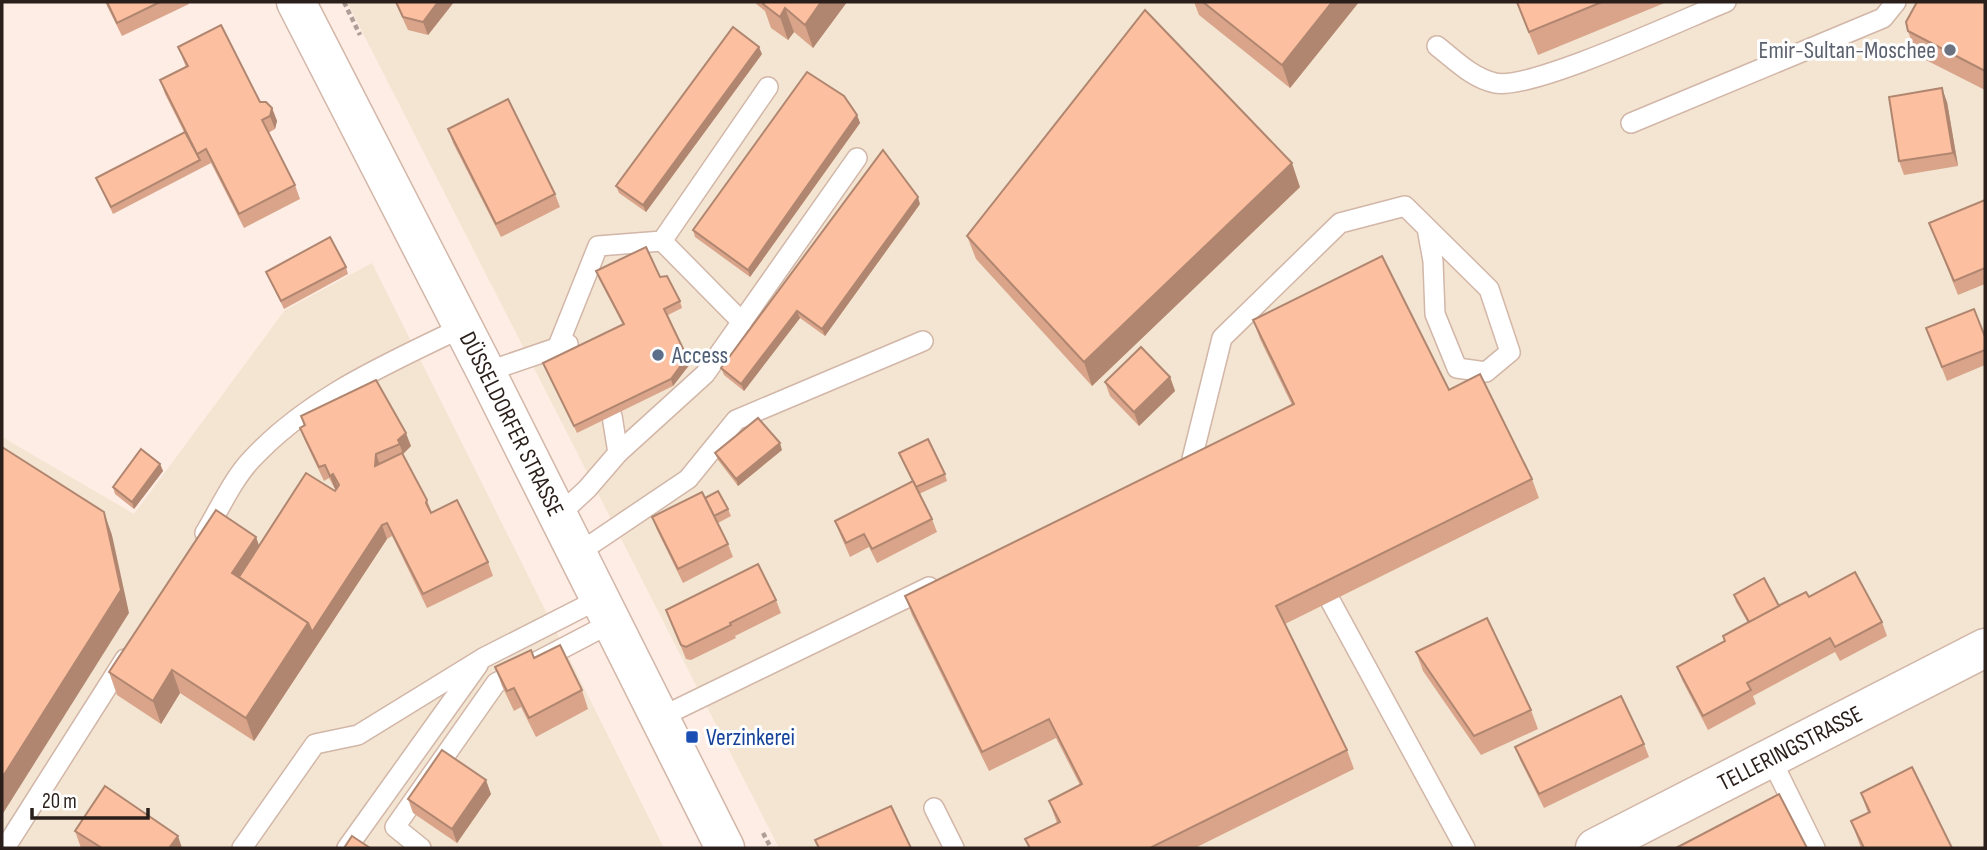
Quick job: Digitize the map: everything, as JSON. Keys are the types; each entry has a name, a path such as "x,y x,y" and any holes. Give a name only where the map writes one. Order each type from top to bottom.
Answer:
{"main road":[{"name":"DÜSSELDORFER STRASSE","path":"296,2 559,515 725,848"},
{"name":"TELLERINGSTRASSE","path":"1595,848 1985,648"}],"lane":[{"path":"1437,46 1475,76 1497,84 1544,76 1726,2"},
{"path":"1631,122 1883,18 1896,2"},
{"path":"662,241 768,87"},
{"path":"559,515 587,489 618,453 705,374 857,158"},
{"path":"1215,448 1186,462 1222,338 1340,223 1405,206 1489,289 1510,352 1486,372 1457,368 1434,314 1433,261 1427,228"},
{"path":"558,346 598,246 662,241 742,322"},
{"path":"192,553 249,462 295,418 349,383 463,327"},
{"path":"578,554 688,479 736,420 923,341"},
{"path":"486,372 566,343 580,353"},
{"path":"612,416 618,453"},
{"path":"659,718 944,579"},
{"path":"1331,601 1465,848"},
{"path":"242,848 315,744 358,736 483,658 605,611"},
{"path":"421,848 395,827 496,683 605,611"},
{"path":"5,848 135,643"},
{"path":"347,848 483,658"},
{"path":"1771,759 1815,848"},
{"path":"934,808 954,848"}],"shaded area":[{"path":"347,2 1985,2 1985,848 779,848"},
{"path":"372,263 664,848 2,848 2,437 134,514 285,310"}],"building":[{"path":"107,2 160,2 117,23"},
{"path":"396,2 438,2 423,22 403,17"},
{"path":"821,2 805,25 785,8 780,17 763,4"},
{"path":"1203,2 1332,2 1282,65"},
{"path":"1517,2 1602,2 1529,32"},
{"name":"Emir-Sultan-Moschee","path":"1917,2 1985,2 1985,71 1908,31 1906,22"},
{"path":"1145,10 1292,163 1084,362 967,236"},
{"path":"221,25 260,102 266,102 272,108 270,116 262,120 295,185 239,214 206,149 197,154 160,80 188,66 178,47"},
{"path":"733,27 759,47 643,205 616,186"},
{"path":"807,72 844,96 857,115 748,270 693,230"},
{"path":"1942,88 1953,153 1899,161 1889,97"},
{"path":"508,99 555,194 496,224 448,129"},
{"path":"185,132 200,160 111,207 96,178"},
{"path":"883,150 918,197 822,329 797,311 741,384 721,368"},
{"path":"1985,200 1985,268 1954,281 1929,223"},
{"path":"330,237 346,267 281,301 266,272"},
{"path":"646,247 660,277 667,276 680,301 664,309 687,357 671,379 574,426 543,363 624,324 596,271"},
{"path":"1382,256 1449,390 1480,374 1532,479 1276,606 1347,750 1150,848 1030,848 1025,839 1060,822 1049,801 1082,784 1049,719 982,752 905,596 1294,404 1253,320"},
{"path":"1974,309 1985,337 1985,350 1942,367 1926,328"},
{"path":"1141,347 1170,377 1134,412 1105,382"},
{"path":"376,380 406,433 398,440 400,444 376,454 375,466 402,453 431,513 457,500 488,562 423,594 387,523 382,525 312,632 308,623 239,577 306,473 335,491 339,485 333,474 330,476 325,465 319,467 300,428 305,425 301,416"},
{"path":"758,418 780,443 736,479 715,453"},
{"path":"928,439 945,474 916,487 899,453"},
{"path":"2,447 104,512 121,590 2,778"},
{"path":"141,449 160,464 132,502 113,487"},
{"path":"913,481 932,519 872,549 864,534 846,543 835,521"},
{"path":"718,491 728,509 714,516 705,498"},
{"path":"702,492 728,544 678,569 652,517"},
{"path":"216,510 256,537 232,573 308,623 246,718 172,670 153,701 109,672"},
{"path":"758,564 776,600 686,647 681,645 666,610"},
{"path":"1855,572 1882,622 1835,647 1830,638 1747,683 1751,690 1703,716 1677,667 1725,641 1723,636 1780,605 1806,592 1809,597"},
{"path":"1764,578 1779,606 1749,622 1734,595"},
{"path":"1487,618 1531,710 1474,736 1416,652"},
{"path":"560,645 582,690 529,718 514,688 507,691 495,667 531,650 534,658"},
{"path":"1621,696 1644,744 1539,794 1515,747"},
{"path":"442,750 486,780 452,829 408,799"},
{"path":"1912,767 1952,848 1864,848 1851,821 1870,812 1861,793"},
{"path":"105,786 178,836 169,848 102,848 75,831"},
{"path":"1779,794 1807,848 1676,848"},
{"path":"891,806 911,848 819,848 815,840"},
{"path":"352,836 370,848 344,848"}],"place":[{"name":"Emir-Sultan-Moschee","path":"1950,50"},
{"name":"Access","path":"658,355"},
{"name":"Verzinkerei","path":"692,737"}]}
